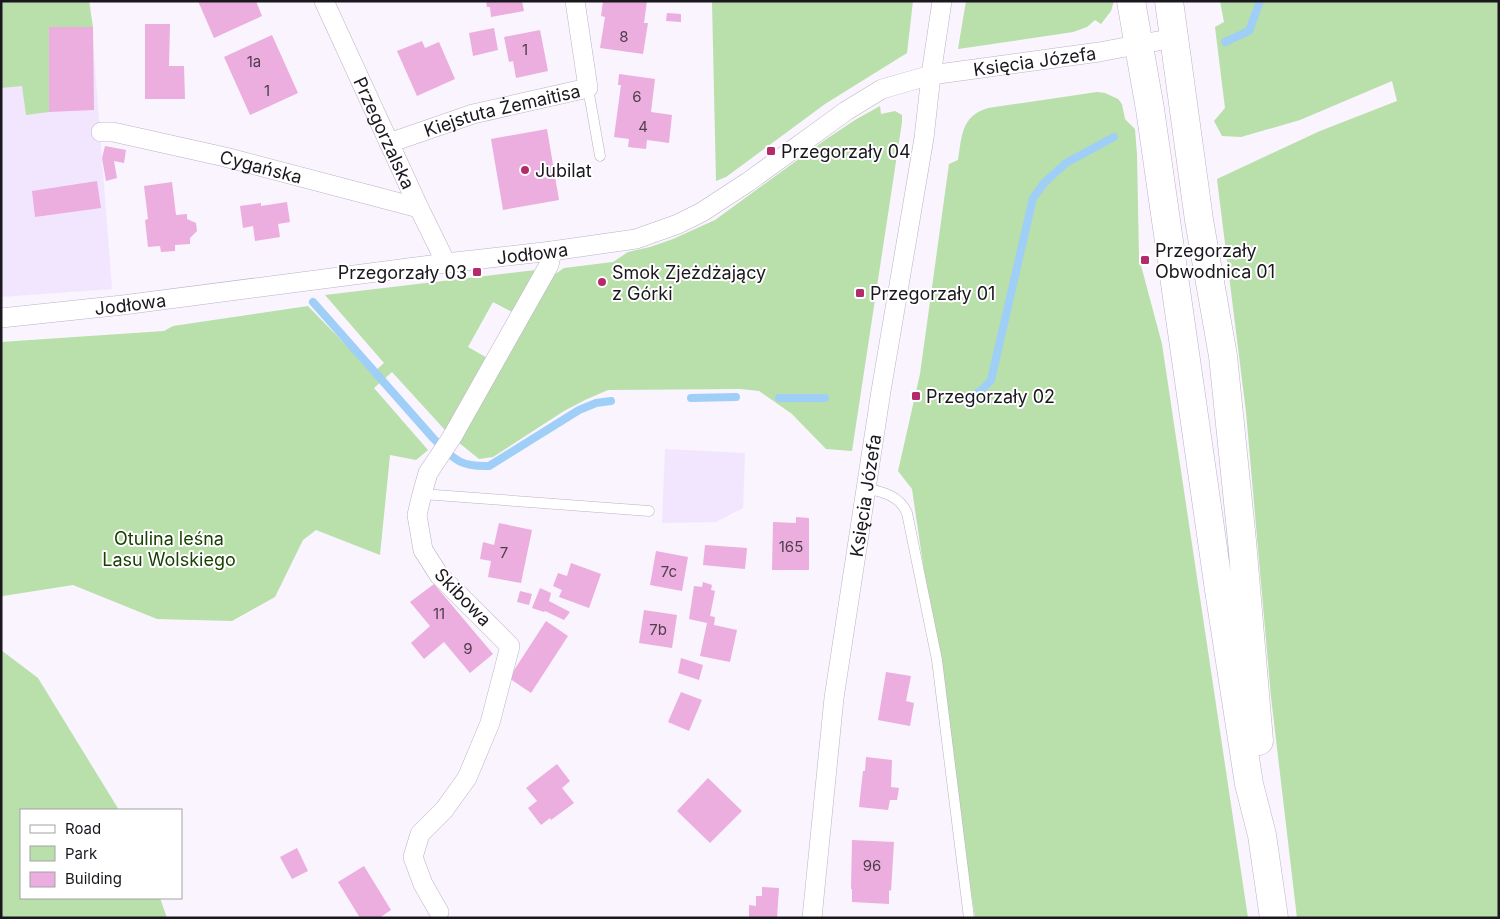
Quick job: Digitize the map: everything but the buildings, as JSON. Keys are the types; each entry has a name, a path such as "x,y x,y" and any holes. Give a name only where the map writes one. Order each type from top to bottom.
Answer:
{"main road":[{"path":"1131,1 1150,109 1248,784 1262,835 1274,918"},
{"path":"1169,1 1199,220 1222,356 1242,541 1263,783 1262,835"}],"street":[{"name":"Przegorzalska","path":"324,1 446,263"},
{"name":"Kiejstuta Żemaitisa","path":"389,144 473,114 588,88 575,1"},
{"name":"Księcia Józefa","path":"812,918 834,698 880,391 924,138 942,1"},
{"name":"Księcia Józefa","path":"931,75 1138,45 1174,38"},
{"name":"Jodłowa","path":"1,318 123,305 446,263 552,252 636,239 678,224 702,212 867,98 882,90 931,75"},
{"name":"Cygańska","path":"101,132 112,132 225,157 419,208"},
{"name":"Skibowa","path":"438,912 423,884 413,857 420,834 444,810 467,778 490,723 510,646 439,575 422,550 417,515 428,473 452,437 549,265 552,252"}],"lane":[{"path":"588,88 600,156"},
{"path":"866,488 891,495 902,504 907,513 937,660 969,918"},
{"path":"422,494 649,511"}],"shaded area":[{"path":"1,1 90,1 112,289 1,297"},
{"path":"665,449 745,453 743,508 716,522 662,523"}],"green space":[{"path":"1,1 89,1 93,27 49,27 49,112 26,115 22,86 1,88"},
{"path":"712,1 913,1 907,53 825,104 726,177 716,181"},
{"path":"966,1 1114,1 1111,11 1101,24 1095,20 1087,27 1073,32 958,49"},
{"path":"1220,1 1499,1 1499,918 1297,918 1271,697 1246,412 1217,179 1320,131 1397,101 1392,81 1300,120 1241,137 1222,136 1214,121 1225,108 1215,27 1224,22"},
{"path":"1097,92 1105,93 1118,99 1122,104 1125,119 1135,129 1139,258 1162,344 1248,918 975,918 912,489 898,471 920,374 949,164 958,160 964,128 972,116 988,108"},
{"path":"880,106 881,114 895,111 902,115 902,122 852,451 826,449 792,414 759,391 740,389 608,390 564,411 493,457 479,459 458,442 554,275 564,268 613,262 628,252 673,239 715,220 825,140"},
{"name":"Otulina leśna Lasu Wolskiego","path":"536,270 514,313 493,302 468,347 489,359 445,430 392,372 374,388 428,450 416,460 390,455 380,555 316,530 303,540 275,597 232,621 157,619 73,585 3,596 1,599 1,342 164,331 173,326 308,306 373,373 384,363 325,295"},
{"path":"1,650 38,678 118,809 20,809 20,899 160,899 167,918 1,918"}],"waterway":[{"path":"1225,42 1249,31 1260,1"},
{"path":"957,398 977,394 991,380 1033,198 1045,182 1066,163 1114,137"},
{"path":"313,302 433,438 451,456 463,463 489,466 579,410 596,403 611,401"},
{"path":"691,398 736,397"},
{"path":"779,398 825,398"}],"place":[{"name":"Przegorzały 04","path":"771,151"},
{"name":"Jubilat","path":"525,170"},
{"name":"Przegorzały Obwodnica 01","path":"1145,260"},
{"name":"Przegorzały 03","path":"477,272"},
{"name":"Smok Zjeżdżający z Górki","path":"602,282"},
{"name":"Przegorzały 01","path":"860,293"},
{"name":"Przegorzały 02","path":"916,396"}]}
